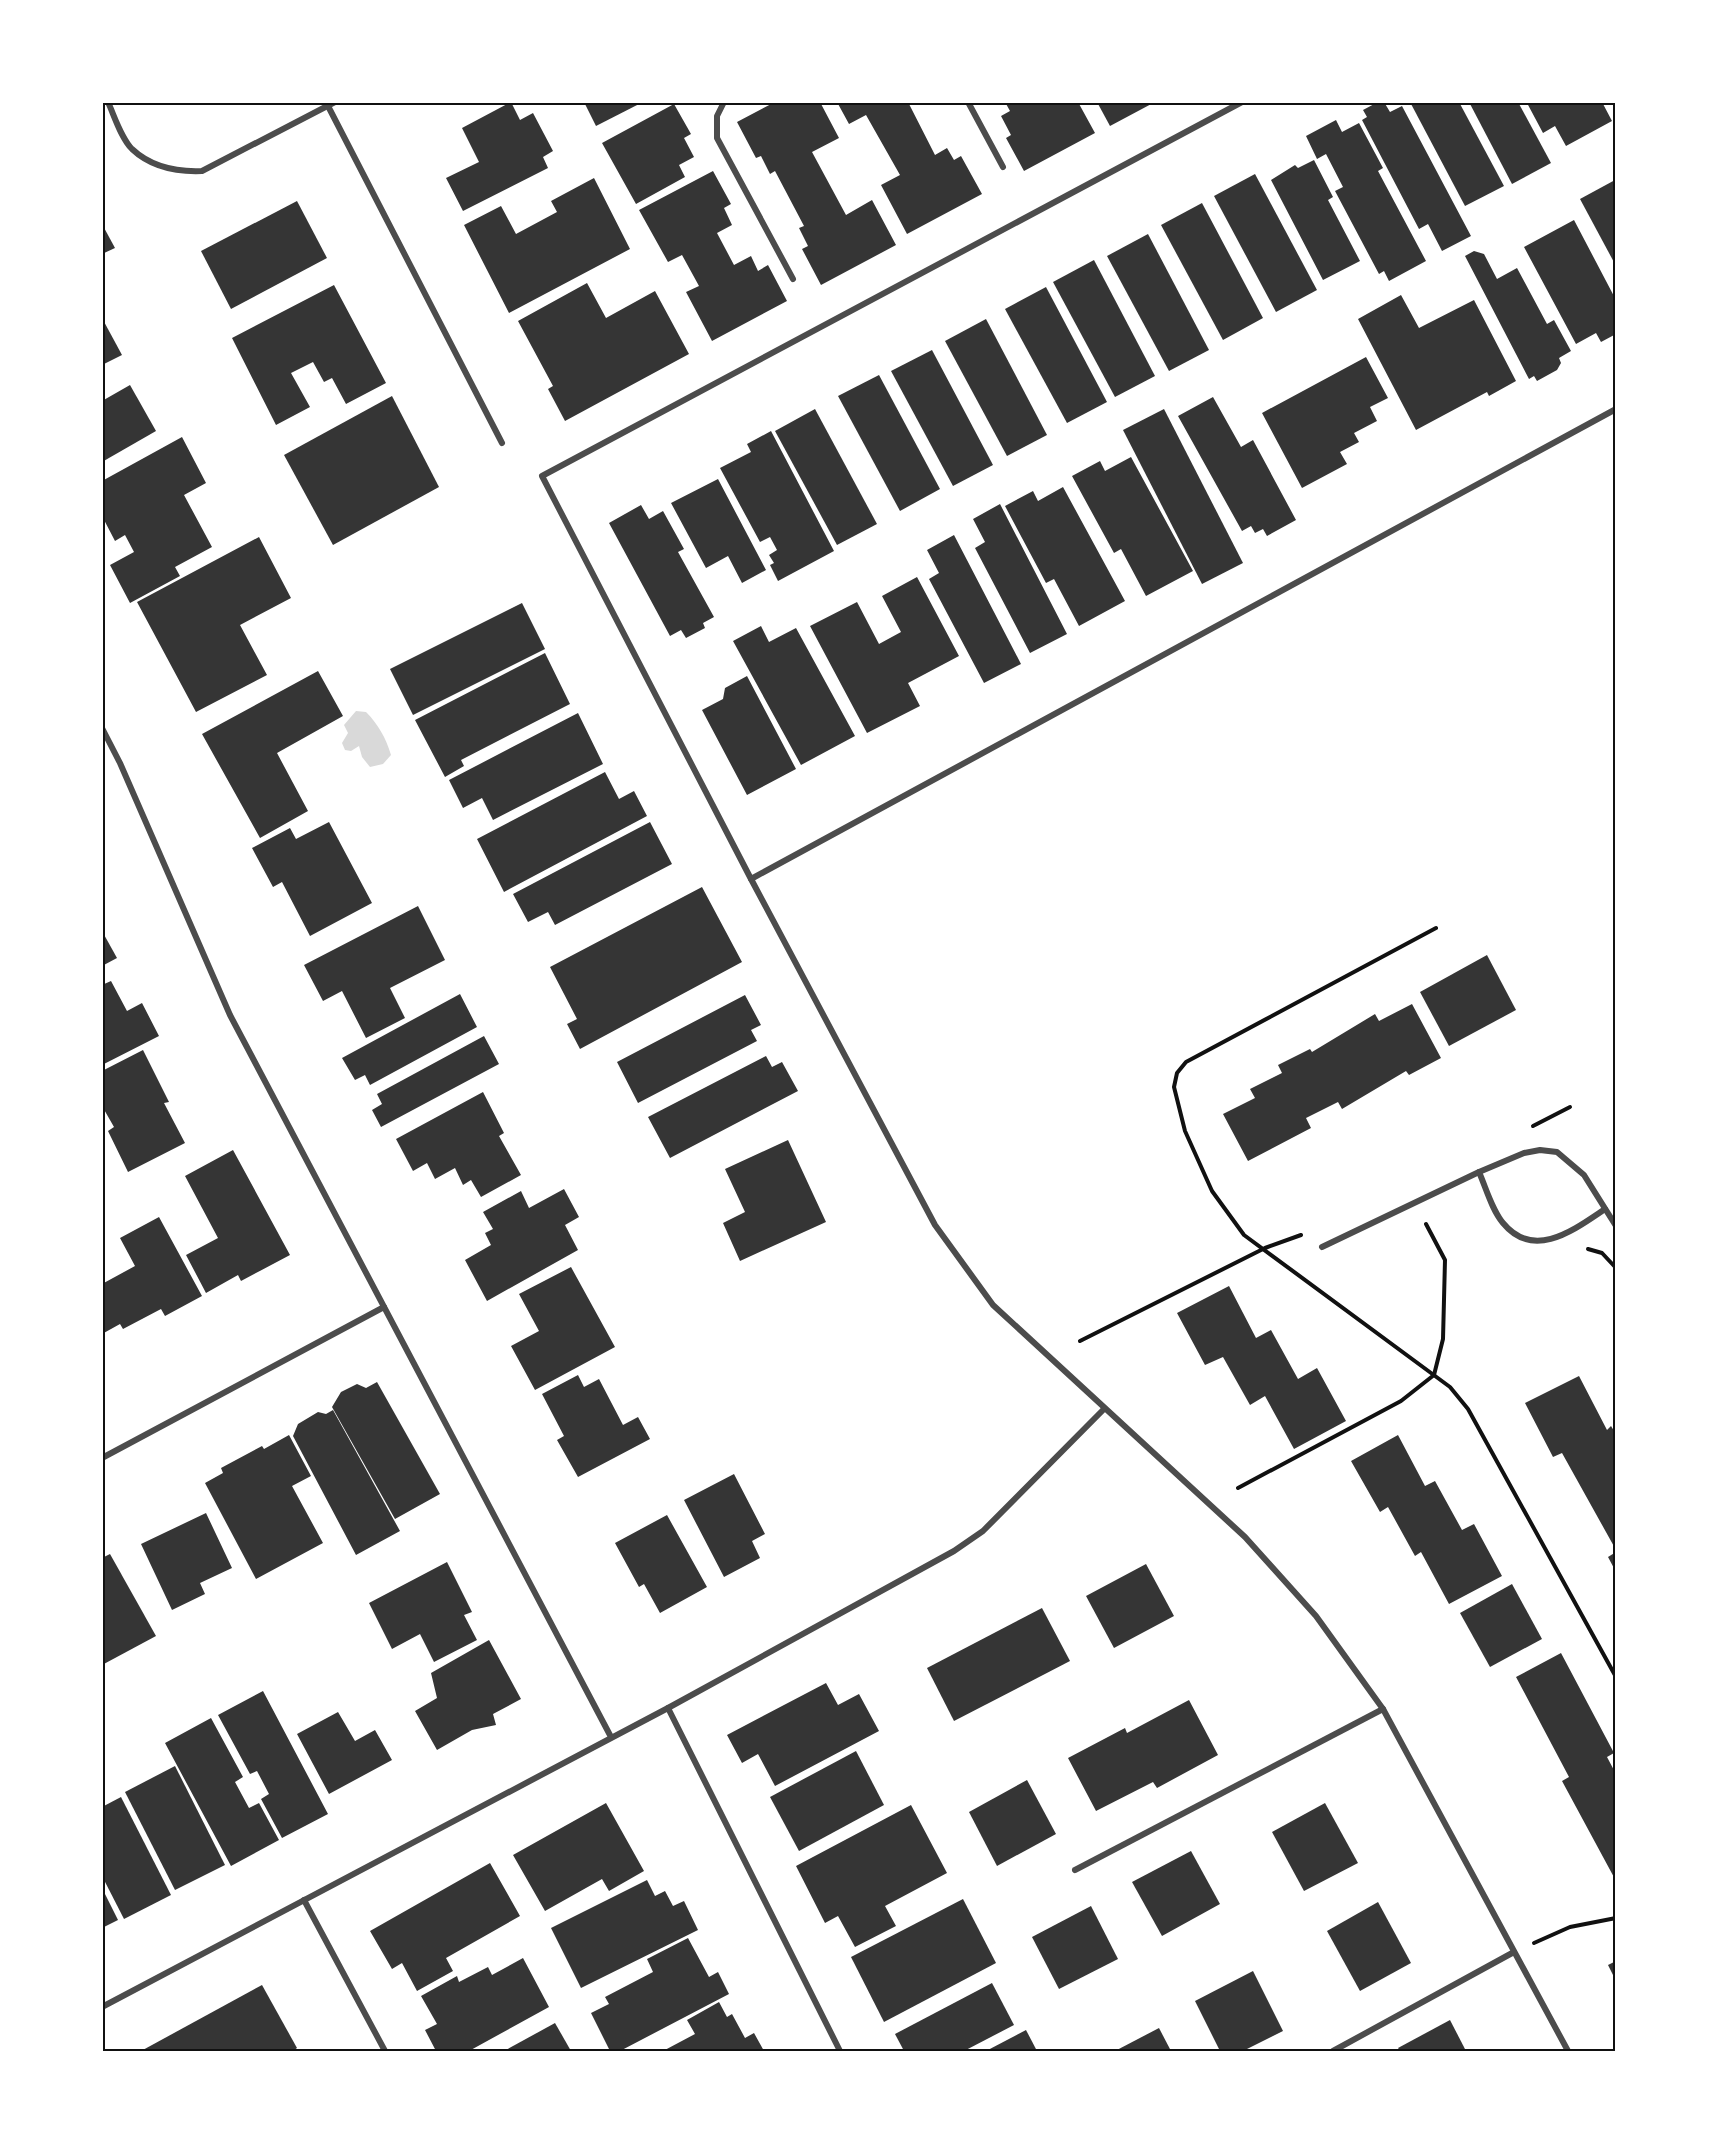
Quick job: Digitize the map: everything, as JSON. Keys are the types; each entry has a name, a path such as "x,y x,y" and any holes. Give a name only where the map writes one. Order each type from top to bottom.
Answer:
{"street":[{"path":"108,102 130,148 155,164 178,172 202,171 335,102"},
{"path":"724,102 717,116 717,138 793,279"},
{"path":"968,102 1003,167"},
{"path":"1242,102 542,476 751,879 935,1225 993,1305 1245,1537 1316,1616 1383,1709 1568,2051"},
{"path":"328,106 502,443"},
{"path":"751,879 1616,409"},
{"path":"102,728 120,763 230,1016 611,1737"},
{"path":"1322,1247 1524,1153 1557,1152 1584,1175 1616,1226"},
{"path":"1479,1172 1502,1222 1518,1236 1539,1243 1562,1237 1605,1209"},
{"path":"102,1458 384,1307"},
{"path":"102,2007 668,1708 954,1551 983,1531 1104,1409"},
{"path":"668,1708 840,2051"},
{"path":"1075,1870 1383,1709"},
{"path":"304,1900 385,2051"},
{"path":"1333,2051 1514,1952"}],"path":[{"path":"1436,928 1186,1062 1177,1073 1174,1087 1185,1131 1212,1191 1244,1235 1265,1248 1450,1387 1468,1409 1616,1677"},
{"path":"1238,1488 1401,1401 1434,1375 1443,1339 1445,1260 1414,1203"},
{"path":"1080,1341 1265,1248"},
{"path":"1582,1250 1593,1249 1602,1252 1616,1268"},
{"path":"1514,1952 1570,1927 1616,1918"}],"shaded area":[{"path":"356,711 366,712 384,737 391,755 383,764 370,767 362,757 359,746 351,751 345,750 342,743 348,733 344,725"}],"building":[{"path":"511,102 520,120 533,113 553,151 543,157 548,168 463,211 446,178 479,162 462,128"},
{"path":"584,102 643,102 596,126"},
{"path":"775,102 820,102 839,138 812,152 846,215 872,200 896,245 821,285 802,249 808,246 799,228 804,226 775,171 770,174 761,156 756,158 737,122"},
{"path":"837,102 908,102 935,155 947,148 954,160 961,156 982,194 907,234 881,185 900,175 866,115 849,124"},
{"path":"1005,102 1078,102 1095,133 1024,171 1006,138 1011,135 1001,116 1010,111"},
{"path":"1097,102 1155,102 1110,126"},
{"path":"1378,102 1384,102 1390,112 1402,106 1471,236 1442,251 1428,224 1419,229 1362,120 1367,117 1363,110"},
{"path":"1410,102 1459,102 1504,186 1465,206"},
{"path":"1469,102 1518,102 1551,163 1512,184"},
{"path":"1602,102 1612,121 1566,146 1555,126 1543,133 1527,103"},
{"path":"674,104 691,134 684,138 694,157 679,165 685,177 636,204 602,143"},
{"path":"1336,120 1342,132 1359,123 1383,168 1378,171 1426,261 1389,281 1384,271 1379,274 1335,191 1343,187 1326,154 1317,159 1306,136"},
{"path":"1314,160 1333,197 1328,200 1360,261 1323,280 1271,180 1295,165 1298,168"},
{"path":"713,171 731,204 724,208 732,225 717,233 734,265 751,256 758,271 768,265 787,301 712,341 686,292 699,286 682,255 668,262 639,210"},
{"path":"1255,174 1317,290 1276,312 1214,196"},
{"path":"594,178 630,249 509,313 464,225 501,206 516,234 557,212 551,201"},
{"path":"1615,180 1616,182 1616,266 1580,199"},
{"path":"297,201 327,258 231,309 201,251"},
{"path":"1202,203 1263,318 1223,340 1161,225"},
{"path":"1574,220 1616,300 1616,334 1601,342 1596,333 1576,344 1524,247"},
{"path":"102,224 115,248 102,254"},
{"path":"1148,234 1209,350 1169,371 1107,256"},
{"path":"1474,251 1484,254 1497,279 1517,268 1547,324 1554,320 1571,351 1559,358 1561,363 1557,370 1537,381 1534,376 1529,379 1465,256"},
{"path":"1094,260 1155,376 1115,397 1053,282"},
{"path":"587,283 606,318 655,291 689,354 565,421 548,389 553,386 518,321"},
{"path":"334,285 386,383 346,404 332,378 324,382 313,362 291,373 310,407 276,425 232,338"},
{"path":"1046,287 1107,402 1067,423 1005,309"},
{"path":"1401,295 1419,328 1474,300 1516,381 1489,396 1487,392 1416,430 1358,319"},
{"path":"102,318 122,355 102,365"},
{"path":"986,319 1047,435 1007,456 945,341"},
{"path":"932,350 993,465 953,486 891,371"},
{"path":"1366,357 1388,398 1370,407 1377,421 1354,433 1359,442 1340,452 1347,464 1302,488 1262,413"},
{"path":"879,375 940,489 900,511 838,396"},
{"path":"130,385 156,431 102,462 102,401"},
{"path":"392,396 439,487 333,545 284,455"},
{"path":"1213,397 1241,447 1253,440 1296,520 1267,536 1263,529 1255,533 1251,526 1242,531 1178,416"},
{"path":"815,409 877,524 837,545 775,431"},
{"path":"1164,409 1243,563 1202,584 1123,430"},
{"path":"771,431 834,551 778,581 770,565 774,563 769,555 777,550 770,537 760,542 720,468 751,452 747,444"},
{"path":"182,437 206,483 184,495 212,547 175,567 180,576 130,603 110,565 134,552 125,535 115,541 102,516 102,481"},
{"path":"1131,457 1193,571 1146,596 1121,549 1114,553 1072,476 1100,461 1105,471"},
{"path":"718,479 766,570 742,583 728,556 706,568 671,503"},
{"path":"1063,487 1125,601 1079,626 1054,579 1046,583 1005,506 1033,491 1038,501"},
{"path":"1000,504 1067,634 1030,653 975,548 985,542 973,519"},
{"path":"641,505 649,519 663,511 684,549 678,552 714,617 703,623 705,628 686,638 681,630 670,636 609,523"},
{"path":"954,535 1021,664 984,683 929,579 939,573 927,550"},
{"path":"259,537 291,598 240,625 267,675 196,712 137,602"},
{"path":"917,577 959,656 908,683 920,706 867,733 810,626 857,602 879,644 901,632 882,596"},
{"path":"522,603 545,649 413,715 390,669"},
{"path":"761,626 769,642 796,628 855,736 801,765 733,641"},
{"path":"545,653 570,704 461,760 464,766 445,777 415,720"},
{"path":"318,671 343,716 277,753 308,811 260,838 202,734"},
{"path":"747,676 796,769 747,795 702,710 723,699 725,688"},
{"path":"578,713 603,764 493,820 482,798 463,808 449,780"},
{"path":"605,772 619,799 634,791 647,816 504,892 477,839"},
{"path":"329,822 372,903 310,936 282,882 273,887 252,848 290,828 296,839"},
{"path":"650,822 672,864 555,925 548,912 528,922 513,894"},
{"path":"702,887 742,962 580,1049 567,1024 577,1019 550,967"},
{"path":"418,906 445,960 390,988 405,1018 366,1038 342,991 323,1001 304,965"},
{"path":"102,931 117,958 102,966"},
{"path":"1487,955 1516,1010 1449,1046 1420,992"},
{"path":"111,981 127,1011 142,1003 159,1036 102,1065 102,985"},
{"path":"460,994 477,1027 370,1085 365,1075 355,1080 342,1058"},
{"path":"745,995 761,1025 751,1030 757,1041 638,1103 617,1062"},
{"path":"1412,1004 1441,1058 1409,1075 1406,1071 1342,1109 1338,1102 1306,1118 1311,1128 1248,1161 1223,1114 1255,1098 1250,1089 1282,1073 1278,1065 1310,1049 1312,1052 1375,1014 1379,1021"},
{"path":"484,1036 499,1064 381,1127 372,1110 382,1104 377,1094"},
{"path":"143,1050 169,1102 164,1103 185,1143 128,1172 108,1131 114,1127 102,1106 102,1071"},
{"path":"766,1056 772,1067 782,1062 798,1091 670,1158 648,1117"},
{"path":"483,1092 504,1133 499,1136 521,1175 481,1197 471,1180 463,1185 455,1168 435,1179 427,1163 413,1171 396,1139"},
{"path":"788,1140 826,1222 740,1261 723,1223 745,1212 725,1169"},
{"path":"233,1150 290,1255 241,1281 238,1275 206,1293 186,1255 218,1238 185,1176"},
{"path":"564,1189 579,1217 565,1225 578,1250 487,1301 465,1260 491,1245 485,1233 493,1229 483,1212 521,1191 529,1208"},
{"path":"159,1217 202,1296 165,1316 161,1309 123,1329 120,1324 102,1334 102,1284 135,1266 120,1238"},
{"path":"571,1267 615,1347 535,1390 511,1346 539,1331 519,1294"},
{"path":"1229,1286 1256,1338 1271,1330 1298,1379 1317,1368 1346,1421 1294,1449 1265,1396 1250,1405 1223,1357 1205,1365 1177,1313"},
{"path":"578,1375 584,1387 599,1379 623,1425 638,1417 650,1439 578,1477 557,1440 564,1436 542,1394"},
{"path":"1579,1376 1607,1430 1611,1426 1616,1434 1616,1550 1562,1453 1553,1457 1525,1403"},
{"path":"377,1382 440,1494 395,1519 332,1407 341,1392 357,1384 366,1388"},
{"path":"333,1410 400,1531 356,1555 293,1436 298,1424 318,1412 326,1414"},
{"path":"289,1435 311,1476 292,1486 323,1543 256,1579 205,1483 223,1473 221,1468 262,1446 264,1449"},
{"path":"1398,1435 1425,1486 1435,1481 1462,1530 1474,1524 1502,1576 1449,1604 1421,1552 1415,1556 1388,1507 1380,1512 1351,1461"},
{"path":"734,1474 765,1534 752,1541 760,1558 724,1577 684,1500"},
{"path":"206,1513 232,1568 200,1583 205,1594 172,1610 141,1544"},
{"path":"667,1515 707,1587 660,1613 644,1584 639,1587 615,1543"},
{"path":"1616,1552 1616,1572 1608,1557"},
{"path":"110,1554 156,1636 102,1665 102,1558"},
{"path":"447,1562 472,1612 464,1615 477,1640 434,1662 420,1634 392,1649 369,1603"},
{"path":"1146,1564 1174,1616 1114,1648 1086,1596"},
{"path":"1512,1584 1542,1639 1490,1667 1460,1613"},
{"path":"1042,1608 1070,1661 954,1721 927,1668"},
{"path":"489,1640 521,1699 493,1714 496,1725 472,1730 437,1750 415,1711 437,1698 431,1673"},
{"path":"1561,1653 1614,1753 1607,1757 1616,1774 1616,1881 1562,1781 1569,1777 1516,1677"},
{"path":"826,1683 838,1705 859,1694 879,1731 775,1786 758,1754 742,1763 727,1735"},
{"path":"263,1691 328,1814 282,1838 261,1799 269,1794 257,1771 250,1774 218,1715"},
{"path":"1189,1700 1218,1755 1157,1788 1153,1782 1096,1811 1068,1758 1125,1728 1127,1733"},
{"path":"338,1712 355,1741 375,1730 392,1760 329,1794 297,1734"},
{"path":"211,1718 243,1777 235,1782 249,1808 259,1803 279,1840 231,1866 165,1743"},
{"path":"856,1751 884,1805 799,1851 770,1797"},
{"path":"175,1766 225,1865 175,1890 125,1792"},
{"path":"1027,1780 1056,1834 997,1866 969,1812"},
{"path":"121,1797 171,1895 124,1919 102,1876 102,1807"},
{"path":"606,1803 644,1871 609,1891 602,1879 545,1911 513,1855"},
{"path":"1325,1803 1358,1863 1304,1891 1272,1832"},
{"path":"911,1805 947,1873 885,1906 896,1926 855,1947 838,1916 825,1923 796,1866"},
{"path":"1191,1851 1220,1904 1162,1936 1132,1882"},
{"path":"490,1863 520,1916 446,1958 453,1971 417,1991 402,1963 392,1969 370,1931"},
{"path":"647,1880 655,1896 665,1891 673,1906 684,1901 698,1930 581,1988 551,1928"},
{"path":"102,1888 118,1920 102,1928"},
{"path":"963,1899 996,1963 884,2022 851,1957"},
{"path":"1378,1902 1411,1963 1360,1991 1327,1931"},
{"path":"1091,1906 1118,1959 1059,1989 1032,1937"},
{"path":"688,1938 709,1977 718,1972 729,1994 620,2051 610,2051 591,2013 609,2004 605,1997 653,1972 647,1959"},
{"path":"523,1958 549,2007 469,2051 436,2051 425,2030 437,2024 421,1996 457,1976 459,1982 488,1967 492,1975"},
{"path":"1616,1961 1616,1981 1608,1965"},
{"path":"1253,1971 1283,2031 1243,2051 1220,2051 1195,2001"},
{"path":"992,1983 1014,2025 964,2051 904,2051 895,2034"},
{"path":"262,1985 297,2048 293,2051 141,2051"},
{"path":"719,2002 727,2017 732,2014 745,2038 754,2033 764,2051 663,2051 695,2034 687,2020"},
{"path":"1450,2020 1466,2051 1400,2051 1398,2048"},
{"path":"555,2023 571,2051 504,2051"},
{"path":"1159,2028 1171,2051 1115,2051"},
{"path":"1026,2030 1037,2051 986,2051"}]}
